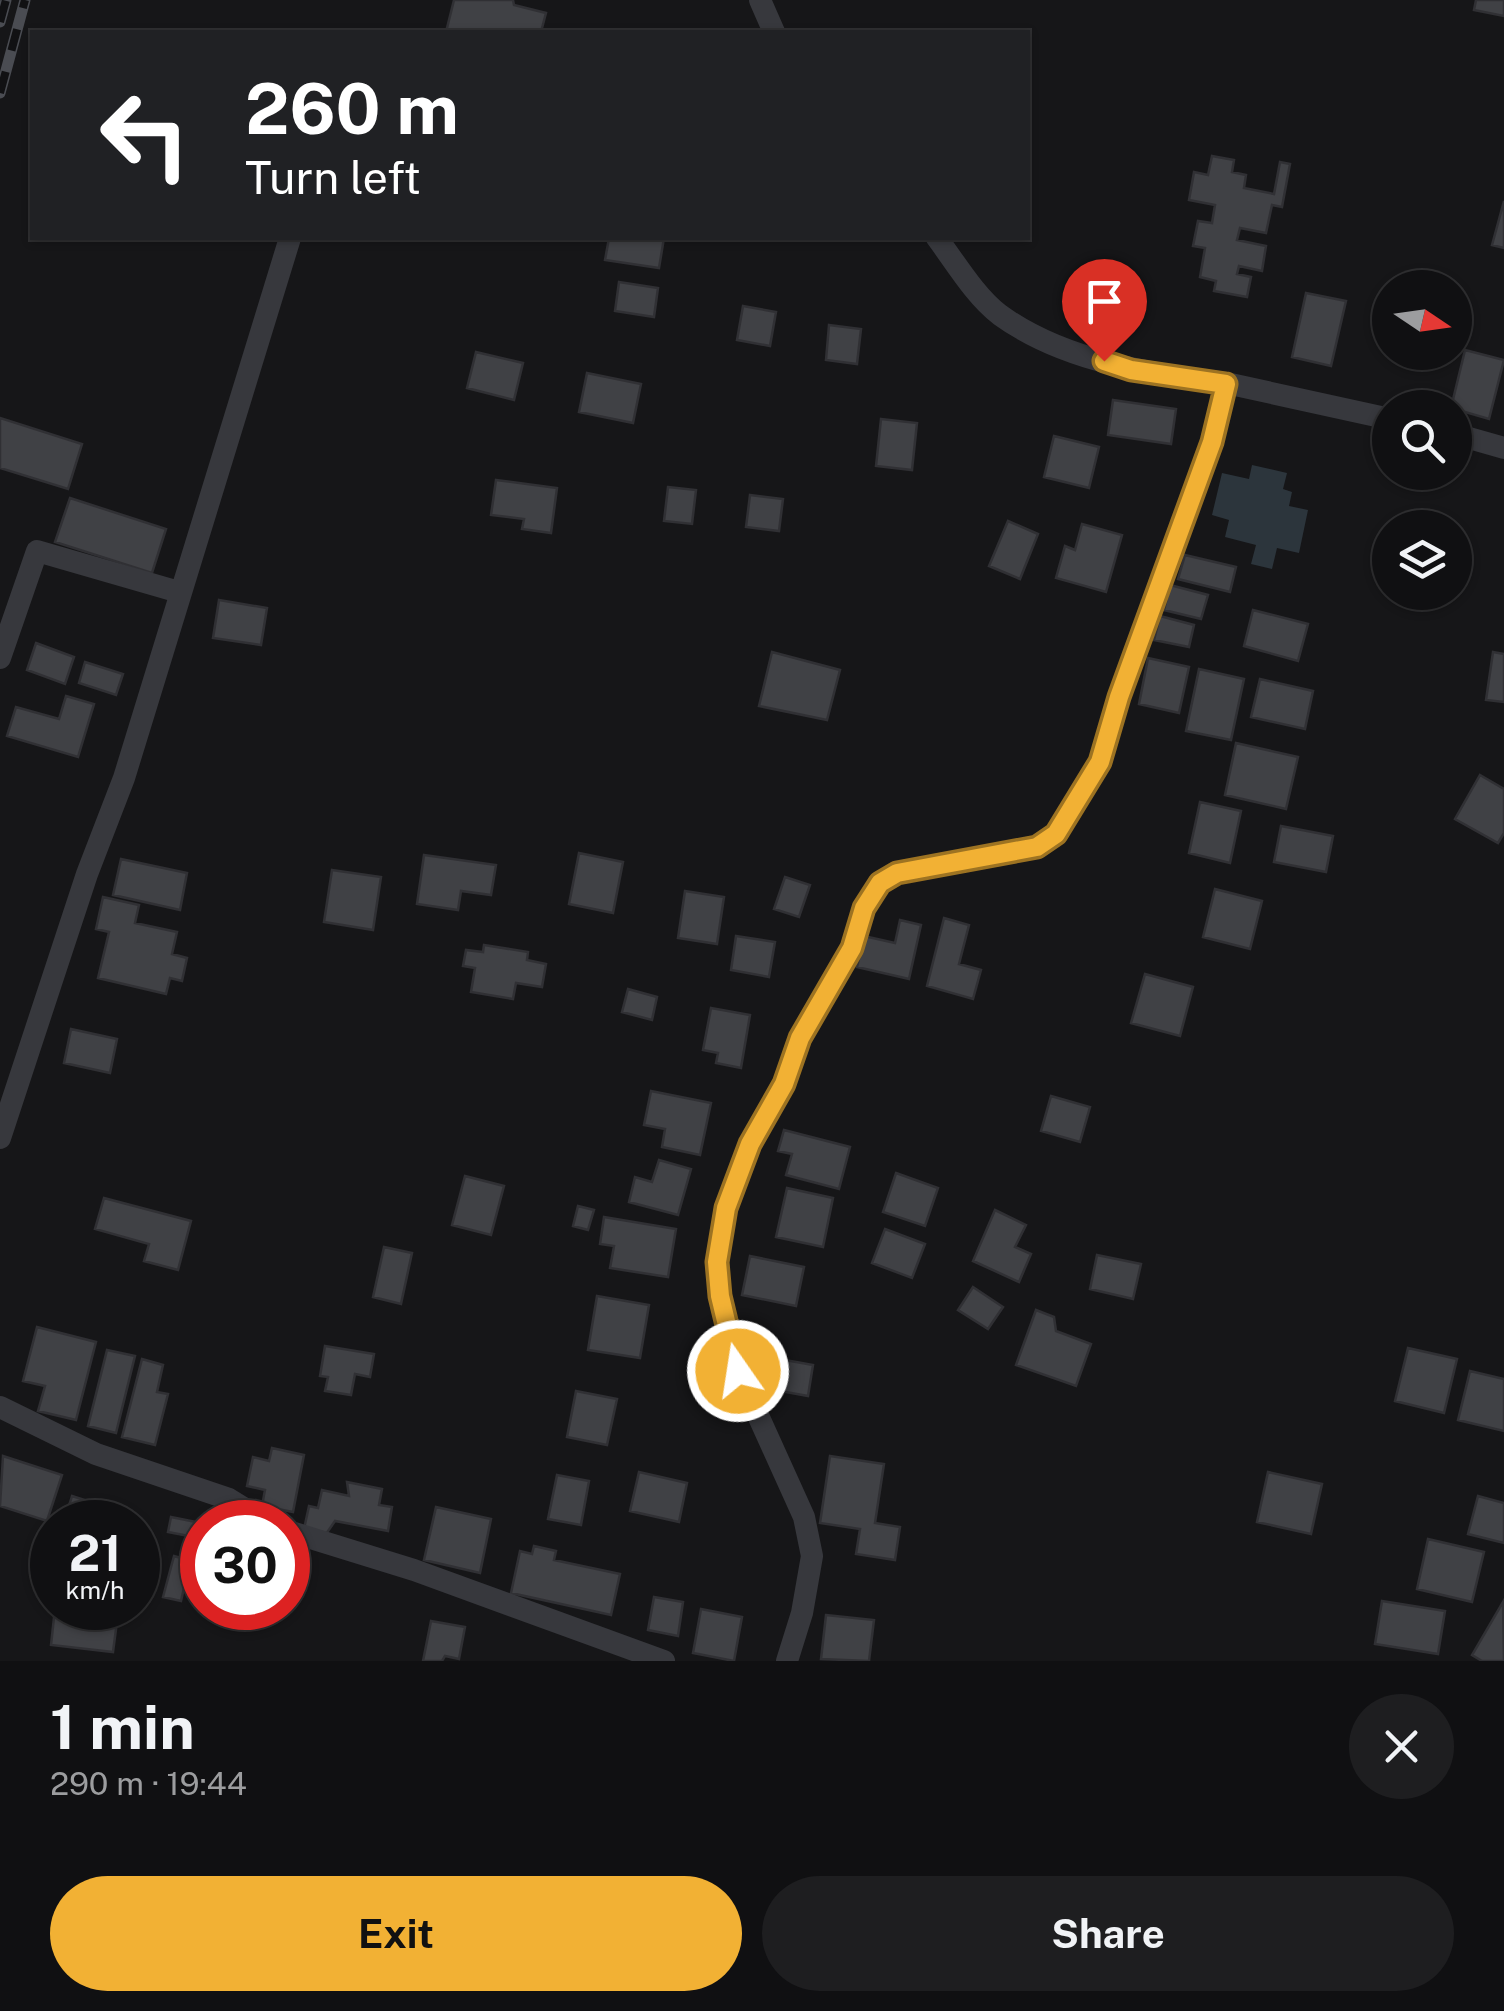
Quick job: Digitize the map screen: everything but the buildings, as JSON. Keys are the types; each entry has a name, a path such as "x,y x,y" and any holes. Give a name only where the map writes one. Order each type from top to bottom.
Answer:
{"street":[{"path":"760,0 773,30"},
{"path":"0,1138 86,874 124,778 289,240"},
{"path":"939,240 998,314 1050,342 1131,370 1226,384 1372,416"},
{"path":"788,1661 812,1556 804,1517 738,1371 720,1296 717,1262 735,1179 784,1084 800,1038 852,948 864,908 880,883 897,873 1037,847 1056,834 1100,762 1119,697 1212,442 1226,384"},
{"path":"1472,439 1504,448"},
{"path":"0,658 37,552 179,592"},
{"path":"0,1407 96,1454 231,1500"},
{"path":"310,1538 414,1570 664,1661"}],"shaded area":[{"path":"1252,465 1287,473 1283,489 1292,492 1289,506 1308,510 1299,553 1277,548 1272,569 1251,564 1256,545 1225,537 1229,520 1212,515 1222,473 1249,479"}],"railway":[{"path":"0,22 6,0"},
{"path":"0,93 25,0"}],"route":[{"path":"738,1371 720,1296 717,1262 726,1208 750,1144 784,1084 800,1038 852,948 864,908 880,883 897,873 1037,847 1056,834 1100,762 1119,697 1212,442 1226,384 1131,370 1104,361"}]}
